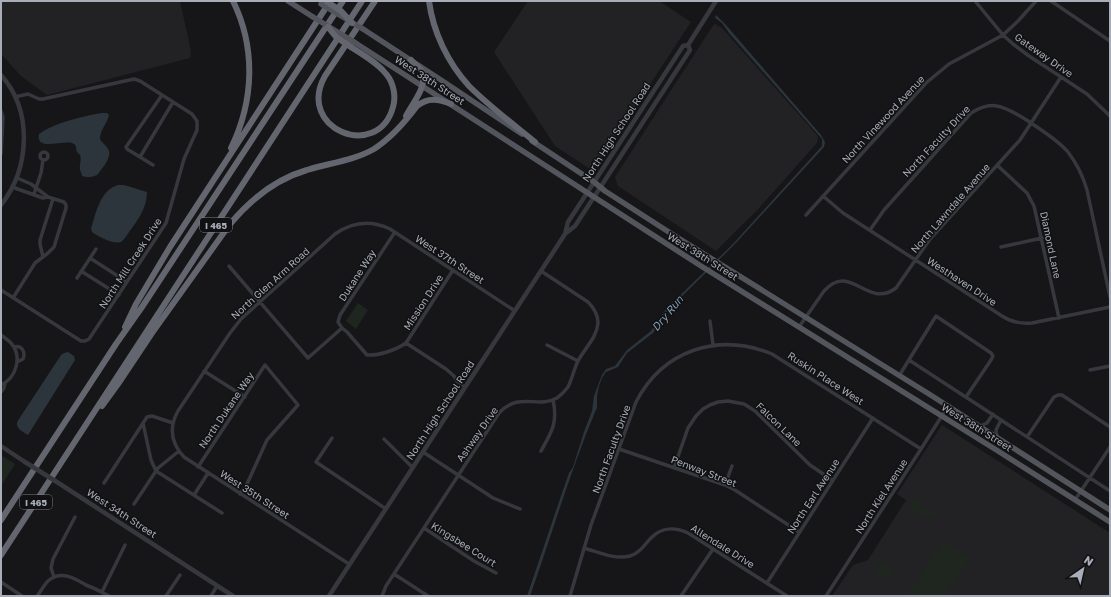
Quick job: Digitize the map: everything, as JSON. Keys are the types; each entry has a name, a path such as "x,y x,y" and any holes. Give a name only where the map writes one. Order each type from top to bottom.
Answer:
{"highway":[{"path":"220,171 241,126 247,104 250,82 246,39 233,1"},
{"path":"116,344 136,304 170,247 330,1"},
{"name":"I 465","path":"1,520 343,1"},
{"name":"I 465","path":"1,555 362,1"},
{"path":"328,27 336,37 353,44 384,72 391,81 395,95 392,110 385,123 372,132 358,136 343,133 336,129 323,116 320,109 319,94 320,86 325,76 374,1"},
{"path":"429,1 433,20 442,44 462,77 483,98 534,142"},
{"path":"321,2 341,11 352,23"},
{"path":"403,123 410,107 420,92 423,80 422,72 411,60"},
{"path":"70,449 118,384 230,224 245,208 267,189 293,175 350,159 369,151 386,140 418,106 427,101 439,100 451,104"}],"main road":[{"path":"288,1 328,27"},
{"name":"West 38th Street","path":"352,23 411,60 594,182 600,188 721,266 980,426 1110,510"},
{"name":"West 38th Street","path":"353,44 451,104 701,266 1110,522"}],"street":[{"name":"North High School Road","path":"565,234 568,222 587,192 683,46 688,45 716,1"},
{"name":"Gateway Drive","path":"975,1 1003,35 1020,50 1093,99 1110,116"},
{"name":"North Vinewood Avenue","path":"806,215 926,83 949,64 1003,35 1036,1"},
{"path":"1051,1 1110,41"},
{"name":"North High School Road","path":"329,596 565,234 575,226 690,50 688,45"},
{"path":"1,75 15,97 22,117 24,140 23,157 17,178 1,205"},
{"name":"North Lawndale Avenue","path":"799,327 824,291 832,284 848,281 873,294 887,293 898,286 930,239 1016,144 1031,124 1061,77"},
{"path":"15,97 28,94 39,99 43,99 134,79 140,81 173,102 140,157"},
{"path":"153,165 126,147 162,95"},
{"name":"North Mill Creek Drive","path":"13,298 81,340 86,341 91,338 167,221 184,159 197,130 197,121 192,114 173,102"},
{"name":"North Faculty Drive","path":"870,230 884,210 969,116 982,107 1001,107 1055,140 1076,162 1087,190 1110,297"},
{"path":"1,111 3,117 1,154"},
{"path":"34,194 41,173 43,160"},
{"name":"Diamond Lane","path":"998,165 1032,200 1036,210 1059,318"},
{"path":"1,290 13,298 34,265 54,247 66,205 64,202 48,197 36,187 17,178"},
{"path":"12,187 43,198 48,197"},
{"name":"Westhaven Drive","path":"823,196 838,210 1009,320 1017,323 1030,323 1110,307"},
{"path":"43,257 40,240 54,199"},
{"name":"North Glen Arm Road","path":"173,423 204,371 236,325 247,313 339,232 348,227 359,224 375,224"},
{"name":"West 37th Street","path":"375,224 395,232 515,311"},
{"name":"Dukane Way","path":"342,328 338,322 340,315 395,232"},
{"path":"1001,247 1042,238"},
{"path":"77,278 96,249"},
{"path":"90,258 127,282"},
{"path":"229,266 308,358 342,328 367,355 375,356 406,343 446,369 465,387"},
{"name":"Mission Drive","path":"406,343 453,270"},
{"path":"81,271 119,295"},
{"path":"541,271 588,302 596,313 598,323 596,332 578,361 567,388 562,394 553,400 555,412 554,422 549,438 541,451"},
{"path":"899,376 936,316 991,353 993,356 966,397"},
{"path":"710,321 713,345"},
{"path":"1,335 14,347 17,357 16,369 13,375 3,384 4,388 1,392"},
{"path":"547,344 578,361"},
{"name":"North Faculty Drive","path":"570,596 584,548 636,402 643,390 668,364 687,352 713,345"},
{"name":"Ruskin Place West","path":"713,345 744,345 772,354 921,450"},
{"path":"14,347 19,346 23,349 24,353 23,359 17,362"},
{"path":"909,360 1110,491"},
{"name":"North Dukane Way","path":"198,467 265,365 298,404 267,440 247,484 240,494"},
{"path":"1090,370 1110,366"},
{"path":"204,371 244,397"},
{"path":"1027,437 1054,397 1058,395 1062,395 1110,426"},
{"name":"Ashway Drive","path":"382,596 385,588 497,416 505,407 520,401 545,402 553,400"},
{"name":"Falcon Lane","path":"674,468 688,428 696,416 710,405 728,401 742,403 756,411 811,466 832,480"},
{"name":"North Kiel Avenue","path":"827,595 948,406"},
{"path":"980,426 987,423 993,414"},
{"path":"104,483 147,417 149,416 173,423"},
{"name":"North Earl Avenue","path":"767,583 873,418"},
{"path":"997,437 996,430 1001,420"},
{"path":"143,423 151,460 156,471 222,513"},
{"name":"West 35th Street","path":"173,423 173,439 179,451 186,458 349,564"},
{"path":"332,438 316,462 386,509"},
{"path":"384,440 413,468"},
{"name":"West 34th Street","path":"1,446 233,596"},
{"path":"1075,500 1110,447"},
{"name":"Penway Street","path":"619,448 739,492 799,532"},
{"path":"134,504 156,471 179,451"},
{"path":"423,452 494,498 520,508"},
{"path":"724,486 732,466"},
{"path":"194,495 208,473"},
{"path":"54,577 51,568 53,559 75,517"},
{"name":"Kingsbee Court","path":"424,528 474,561 496,573"},
{"name":"Allendale Drive","path":"584,548 617,557 627,557 640,551 655,534 670,528 676,529 684,531 787,596"},
{"path":"102,592 125,545"},
{"path":"681,596 712,549"},
{"path":"394,574 428,596"},
{"path":"37,596 46,583 54,577 63,575 69,576 109,596"},
{"path":"166,596 180,575"},
{"path":"1,582 22,596"},
{"path":"211,596 217,586"}],"shaded area":[{"path":"1,1 180,1 191,51 190,58 47,95 21,76 1,54"},
{"path":"528,1 659,1 691,22 593,171 555,146 494,52"},
{"name":"Dry Run","path":"716,15 821,135 825,142 824,147 733,246 668,310 653,333 627,353 618,367 606,372 602,378 597,396 597,408 577,457 530,596 527,596 569,473 573,467 592,411 594,396 602,375 606,369 615,366 627,350 651,331 666,309 732,245 822,146 822,139 729,33 722,23 715,18"},
{"path":"715,24 722,28 817,135 818,138 817,143 760,207 716,251 618,186 615,177"},
{"path":"107,113 109,115 100,139 108,149 109,155 104,166 95,176 82,176 80,170 81,157 74,144 46,144 39,140 39,134 53,126 78,118"},
{"path":"118,185 124,185 147,192 147,198 144,209 139,218 124,239 118,243 102,238 92,232 91,229 97,209 103,197 112,188"},
{"path":"358,303 368,310 356,329 346,321"},
{"path":"68,352 74,356 75,360 28,435 19,428 17,422 61,355"},
{"path":"942,425 1110,533 1110,596 832,596 853,565 868,560 906,500 897,494"},
{"path":"1,455 15,464 1,486"},
{"path":"914,499 935,513 932,518 927,515 925,517 909,507"},
{"path":"943,541 970,558 945,596 907,596"},
{"path":"881,562 894,571 887,580 874,572"}]}
